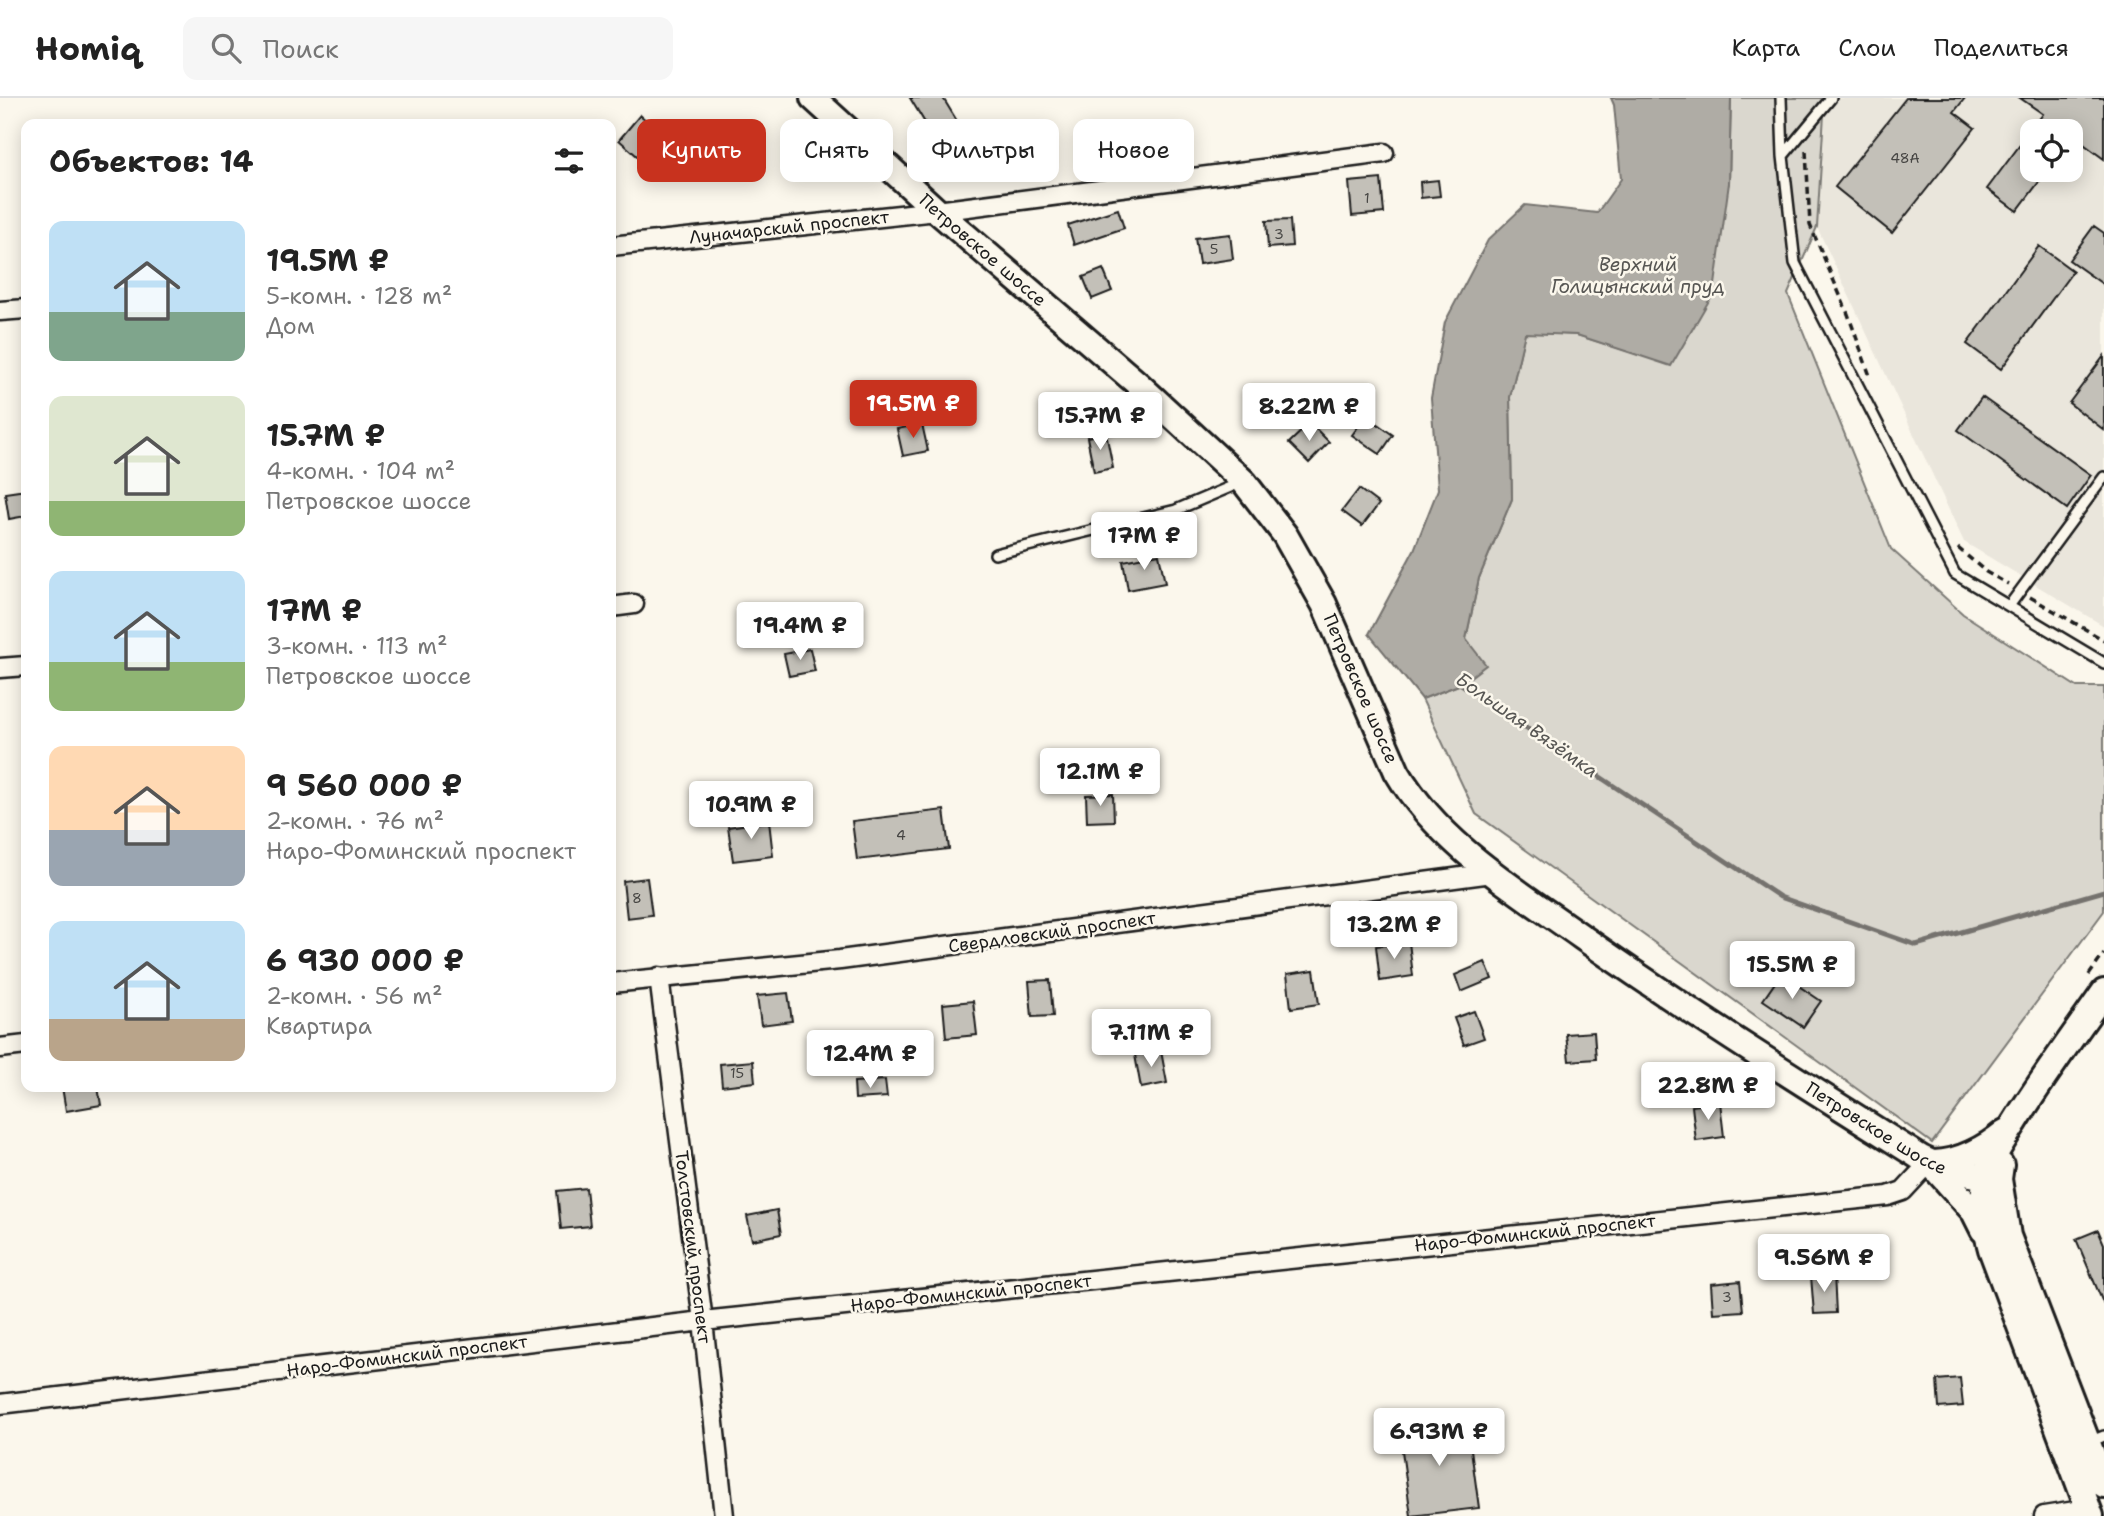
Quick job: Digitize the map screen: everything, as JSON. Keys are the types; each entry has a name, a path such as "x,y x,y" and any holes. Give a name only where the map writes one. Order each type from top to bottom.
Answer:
{"street":[{"name":"Петровское шоссе","path":"813,98 937,211 1138,384 1244,482 1285,535 1324,604 1397,772 1409,793 1455,843 1492,873 1662,993 1930,1163 1947,1170 1993,1178"},
{"name":"Луначарский проспект","path":"616,245 937,211 1384,153"},
{"path":"0,311 21,309"},
{"path":"616,606 634,604"},
{"path":"0,668 21,666"},
{"name":"Свердловский проспект","path":"616,982 840,960 1492,873"},
{"name":"Толстовский проспект","path":"659,977 703,1321 724,1516"},
{"path":"1991,1249 1983,1195 1993,1178 1997,1150 2104,994"},
{"path":"0,1048 21,1046"},
{"path":"1930,1163 1947,1161 1990,1145 2011,1128"},
{"path":"1930,1163 1974,1212 1991,1249 2090,1512 2044,1516"},
{"name":"Наро-Фоминский проспект","path":"0,1404 703,1321 1888,1196 1903,1191 1930,1163"},
{"path":"1993,1178 2008,1236 2096,1439 2104,1485"}],"lane":[{"path":"1781,98 1783,156 1795,263 1955,574 2104,663"},
{"path":"1783,156 1831,98"},
{"path":"2009,606 2104,477"},
{"path":"995,554 1176,510 1244,482"}],"path":[{"path":"1795,141 1796,147 1806,150 1810,225 1848,314 1875,387"},
{"path":"1953,539 1959,550 1986,572 2104,640"}],"shaded area":[{"path":"1731,98 1825,98 1817,227 1788,294 1891,549 1963,614 2077,687 2104,687 2104,911 1932,1143 1476,814 1422,699 1461,684 1466,639 1479,578 1512,499 1510,397 1525,332 1577,335 1671,365 1729,183"},
{"path":"1815,98 2104,98 2104,626 1964,542 1817,227"}],"water":[{"name":"Верхний Голицынский пруд","path":"1611,98 1731,98 1729,183 1714,292 1671,366 1577,335 1525,333 1510,397 1512,499 1479,578 1466,639 1486,665 1461,684 1422,699 1369,634 1414,550 1438,489 1431,398 1445,322 1488,240 1525,205 1597,213 1621,179 1614,105"}],"building":[{"path":"910,98 943,98 956,119 923,119"},
{"path":"1906,98 1965,98 1954,112 1975,128 1892,233 1835,187"},
{"path":"2020,98 2104,98 2104,159 2083,144 2083,119 2039,119 2043,114"},
{"path":"640,115 645,119 637,119 637,156 619,140"},
{"path":"2020,145 2020,182 2039,182 2017,211 1987,189"},
{"path":"1381,179 1384,213 1352,216 1349,182"},
{"path":"1438,180 1440,196 1421,198 1420,182"},
{"path":"1118,209 1124,228 1074,245 1068,225"},
{"path":"1290,220 1292,246 1268,248 1266,221"},
{"path":"2094,226 2104,233 2104,285 2069,260"},
{"path":"1230,234 1233,259 1199,264 1195,238"},
{"path":"2039,246 2073,271 2001,369 1967,344"},
{"path":"1103,269 1112,291 1092,299 1083,277"},
{"path":"2104,356 2104,430 2069,403"},
{"path":"1982,397 2091,475 2067,509 1958,430"},
{"path":"1366,416 1393,435 1380,454 1352,435"},
{"path":"1310,423 1329,442 1309,463 1289,443"},
{"path":"922,424 928,451 903,456 897,429"},
{"path":"1106,433 1113,468 1094,472 1087,437"},
{"path":"1359,489 1379,504 1362,526 1342,511"},
{"path":"21,491 21,517 9,519 5,493"},
{"path":"1159,554 1165,583 1128,590 1123,561"},
{"path":"810,649 815,671 789,676 784,654"},
{"path":"1113,794 1114,821 1087,822 1086,795"},
{"path":"944,810 949,849 857,860 852,821"},
{"path":"769,821 773,856 733,861 728,827"},
{"path":"647,878 652,915 627,918 623,881"},
{"path":"1409,942 1413,976 1380,981 1376,946"},
{"path":"1485,962 1492,979 1461,992 1455,975"},
{"path":"1314,970 1319,1004 1291,1008 1287,974"},
{"path":"1781,974 1821,1001 1803,1027 1763,1000"},
{"path":"1050,980 1053,1016 1032,1017 1029,981"},
{"path":"788,993 792,1021 761,1025 757,996"},
{"path":"973,1001 977,1035 946,1038 943,1004"},
{"path":"1474,1011 1484,1038 1464,1045 1454,1018"},
{"path":"1594,1032 1596,1059 1569,1061 1566,1034"},
{"path":"1161,1051 1167,1083 1141,1088 1135,1055"},
{"path":"753,1061 755,1082 722,1086 720,1064"},
{"path":"885,1080 887,1097 855,1099 854,1082"},
{"path":"63,1092 99,1092 101,1105 66,1111"},
{"path":"1720,1102 1724,1137 1696,1141 1692,1106"},
{"path":"586,1188 590,1226 561,1229 557,1191"},
{"path":"777,1210 781,1234 752,1240 747,1216"},
{"path":"2098,1230 2104,1244 2104,1305 2076,1239"},
{"path":"1834,1274 1836,1313 1814,1314 1811,1276"},
{"path":"1740,1281 1743,1311 1713,1313 1711,1284"},
{"path":"1960,1378 1963,1406 1939,1408 1937,1380"},
{"path":"1467,1420 1479,1508 1411,1516 1399,1429"}],"waterway":[{"name":"Большая Вязёмка","path":"1461,684 1780,897 1916,945 2104,891"}]}
